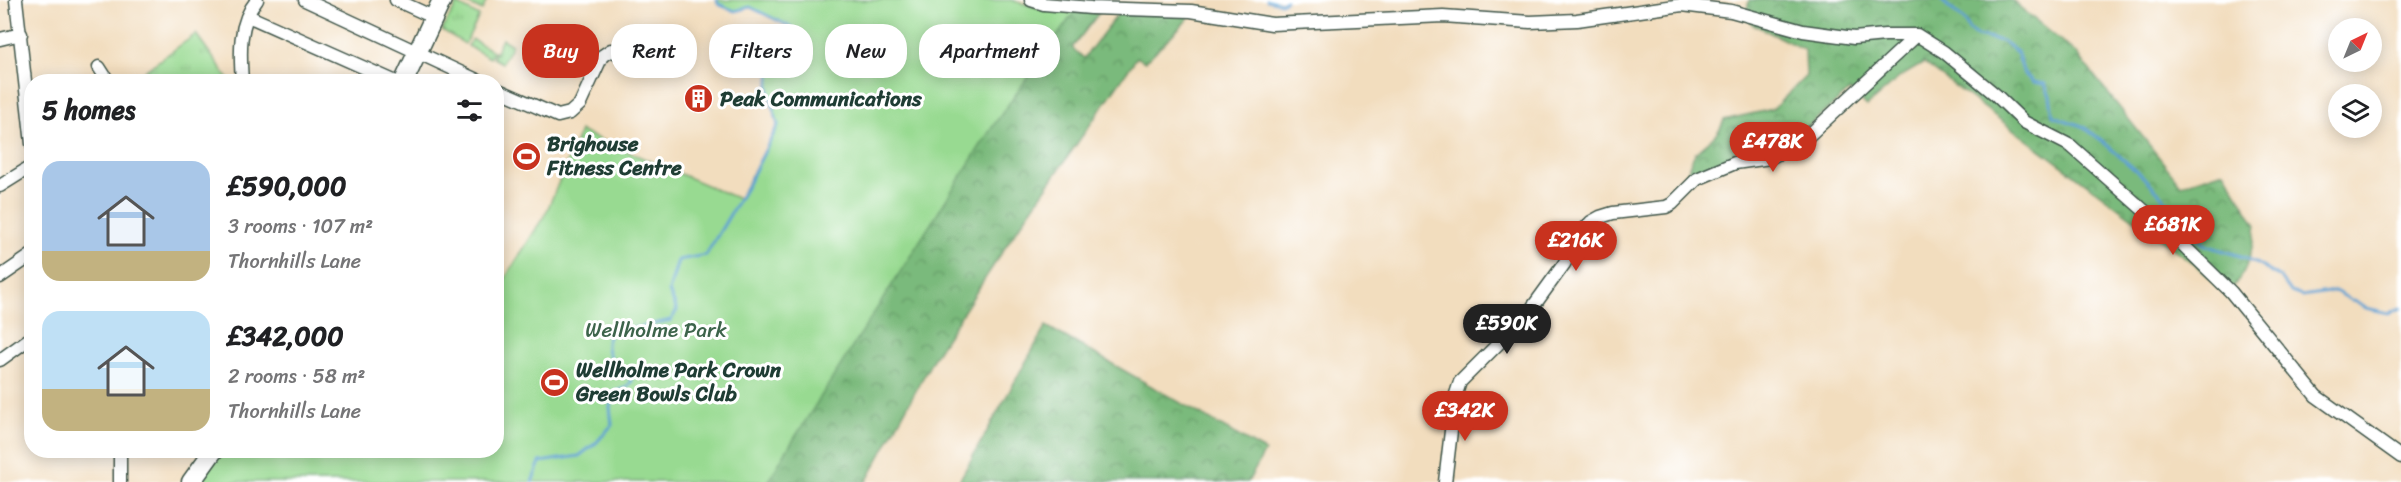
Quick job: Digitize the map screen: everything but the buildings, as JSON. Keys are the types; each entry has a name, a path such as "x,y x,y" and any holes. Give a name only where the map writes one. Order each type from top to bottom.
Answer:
{"main road":[{"path":"407,74 442,0"},
{"path":"191,482 208,458"}],"street":[{"path":"16,0 25,74"},
{"path":"304,0 464,74"},
{"path":"396,0 433,17"},
{"path":"1031,0 1044,4 1091,8 1191,11 1272,24 1443,16 1530,22 1576,20 1682,5 1731,11 1803,31 1854,38 1885,34 1917,35 1944,52 1996,95 2024,122 2071,146 2182,244 2231,292 2316,396 2401,457"},
{"path":"242,74 240,47 251,5 381,74"},
{"path":"0,39 21,34"},
{"path":"1445,482 1455,397 1460,382 1527,315 1564,264 1581,233 1591,222 1613,213 1666,207 1697,179 1735,163 1770,158 1804,139 1917,35"},
{"path":"504,92 558,116 570,113 580,104 602,56 611,50"},
{"path":"99,67 104,74"},
{"path":"0,186 24,171"},
{"path":"0,277 24,260"},
{"path":"0,360 24,343"},
{"path":"120,458 120,482"}],"green space":[{"path":"460,0 487,0 482,11"},
{"name":"Wellholme Park","path":"717,0 1011,0 1043,9 1075,11 1060,32 1060,24 919,24 919,78 1027,78 993,126 768,482 198,482 210,458 504,458 504,280 546,213 580,131 739,199 778,125 770,98 769,78 813,78 813,24 783,24 750,7 735,11 718,4"},
{"path":"1011,0 1043,9 1099,13 1072,48 1084,58 1118,14 1186,13 1188,19 1145,62 1137,57 1010,240 936,354 866,482 694,482 960,78 1060,78 1060,24 995,24"},
{"path":"1749,0 2011,0 2077,54 2181,185 2224,171 2256,225 2251,254 2240,278 2227,293 2202,270 1924,63 1900,77 1867,106 1850,90 1787,144 1725,161 1687,181 1692,159 1720,129 1724,120 1773,109 1806,76 1805,50 1752,24 1747,10"},
{"path":"457,4 479,16 465,44 442,30"},
{"path":"196,34 225,74 143,74"},
{"path":"472,39 494,52 490,58 468,46"},
{"path":"502,39 512,45 502,63 493,58"},
{"path":"1046,326 1265,451 1248,482 959,481"}],"waterway":[{"path":"532,482 540,462 579,456 596,443 612,425 610,407 614,392 626,388 632,381 611,358 608,352 608,338 613,330 642,327 671,320 677,310 669,291 678,260 706,255 747,186 778,125 770,98 770,72 776,54 795,48 801,41 797,30 750,7 735,11 718,4 717,0"},
{"path":"1267,0 1281,3 1286,0"},
{"path":"1941,0 1965,21 1969,30 1977,36 2002,41 2017,52 2024,74 2034,82 2045,84 2050,96 2053,116 2082,126 2100,139 2149,182 2192,234 2205,245 2247,258 2281,278 2291,292 2302,296 2335,291 2366,308 2389,313 2401,308"}],"place":[{"name":"Peak Communications","path":"699,99"},
{"name":"Brighouse Fitness Centre","path":"526,156"},
{"name":"Wellholme Park Crown Green Bowls Club","path":"555,382"}]}
